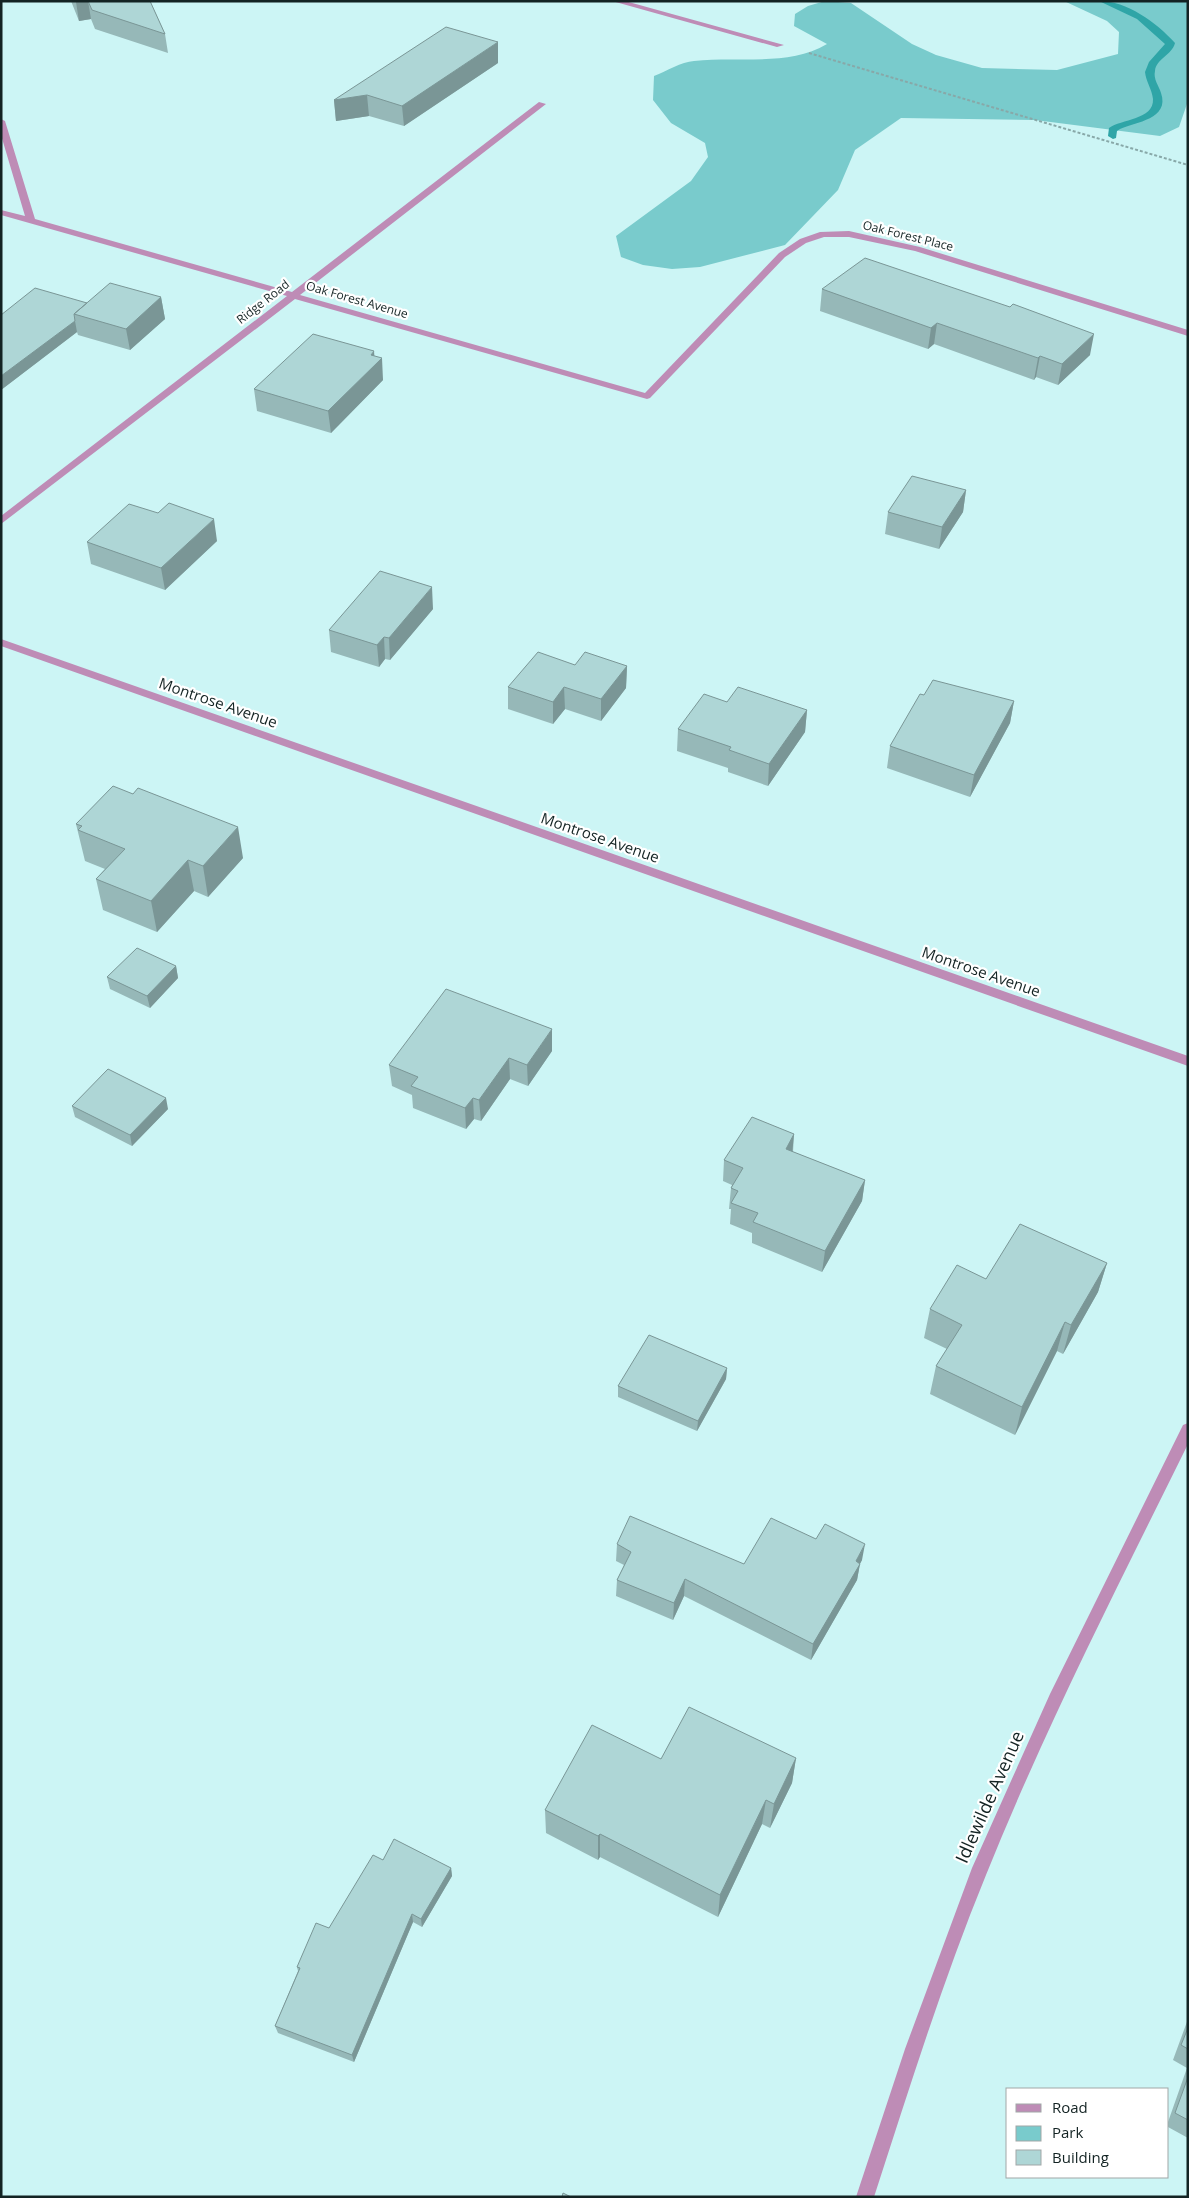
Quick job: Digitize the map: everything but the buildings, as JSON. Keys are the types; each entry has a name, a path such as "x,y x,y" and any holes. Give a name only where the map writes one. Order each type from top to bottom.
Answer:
{"street":[{"path":"616,1 780,45"},
{"name":"Ridge Road","path":"1,521 293,294 542,104"},
{"path":"1,120 31,221"},
{"name":"Oak Forest Avenue","path":"1,212 647,396"},
{"name":"Oak Forest Place","path":"647,396 782,255 803,241 823,234 848,234 917,249 1188,333"},
{"name":"Montrose Avenue","path":"1,642 1188,1062"},
{"name":"Idlewilde Avenue","path":"865,2197 913,2049 978,1874 1055,1699 1188,1429"}],"path":[{"path":"780,45 1188,165"}],"green space":[{"path":"825,1 851,3 912,44 936,55 982,68 1057,70 1118,54 1119,32 1107,21 1064,1 1188,1 1188,101 1179,127 1160,136 1035,120 901,118 855,150 838,190 785,245 700,267 672,269 643,265 621,257 616,236 691,181 708,157 705,143 671,123 653,100 654,76 689,62 779,58 796,56 812,51 827,44 794,26 795,14 808,6"}],"waterway":[{"path":"1103,1 1140,17 1170,43 1169,47 1151,67 1150,77 1158,97 1156,108 1147,117 1123,124 1112,130 1113,136"}]}
